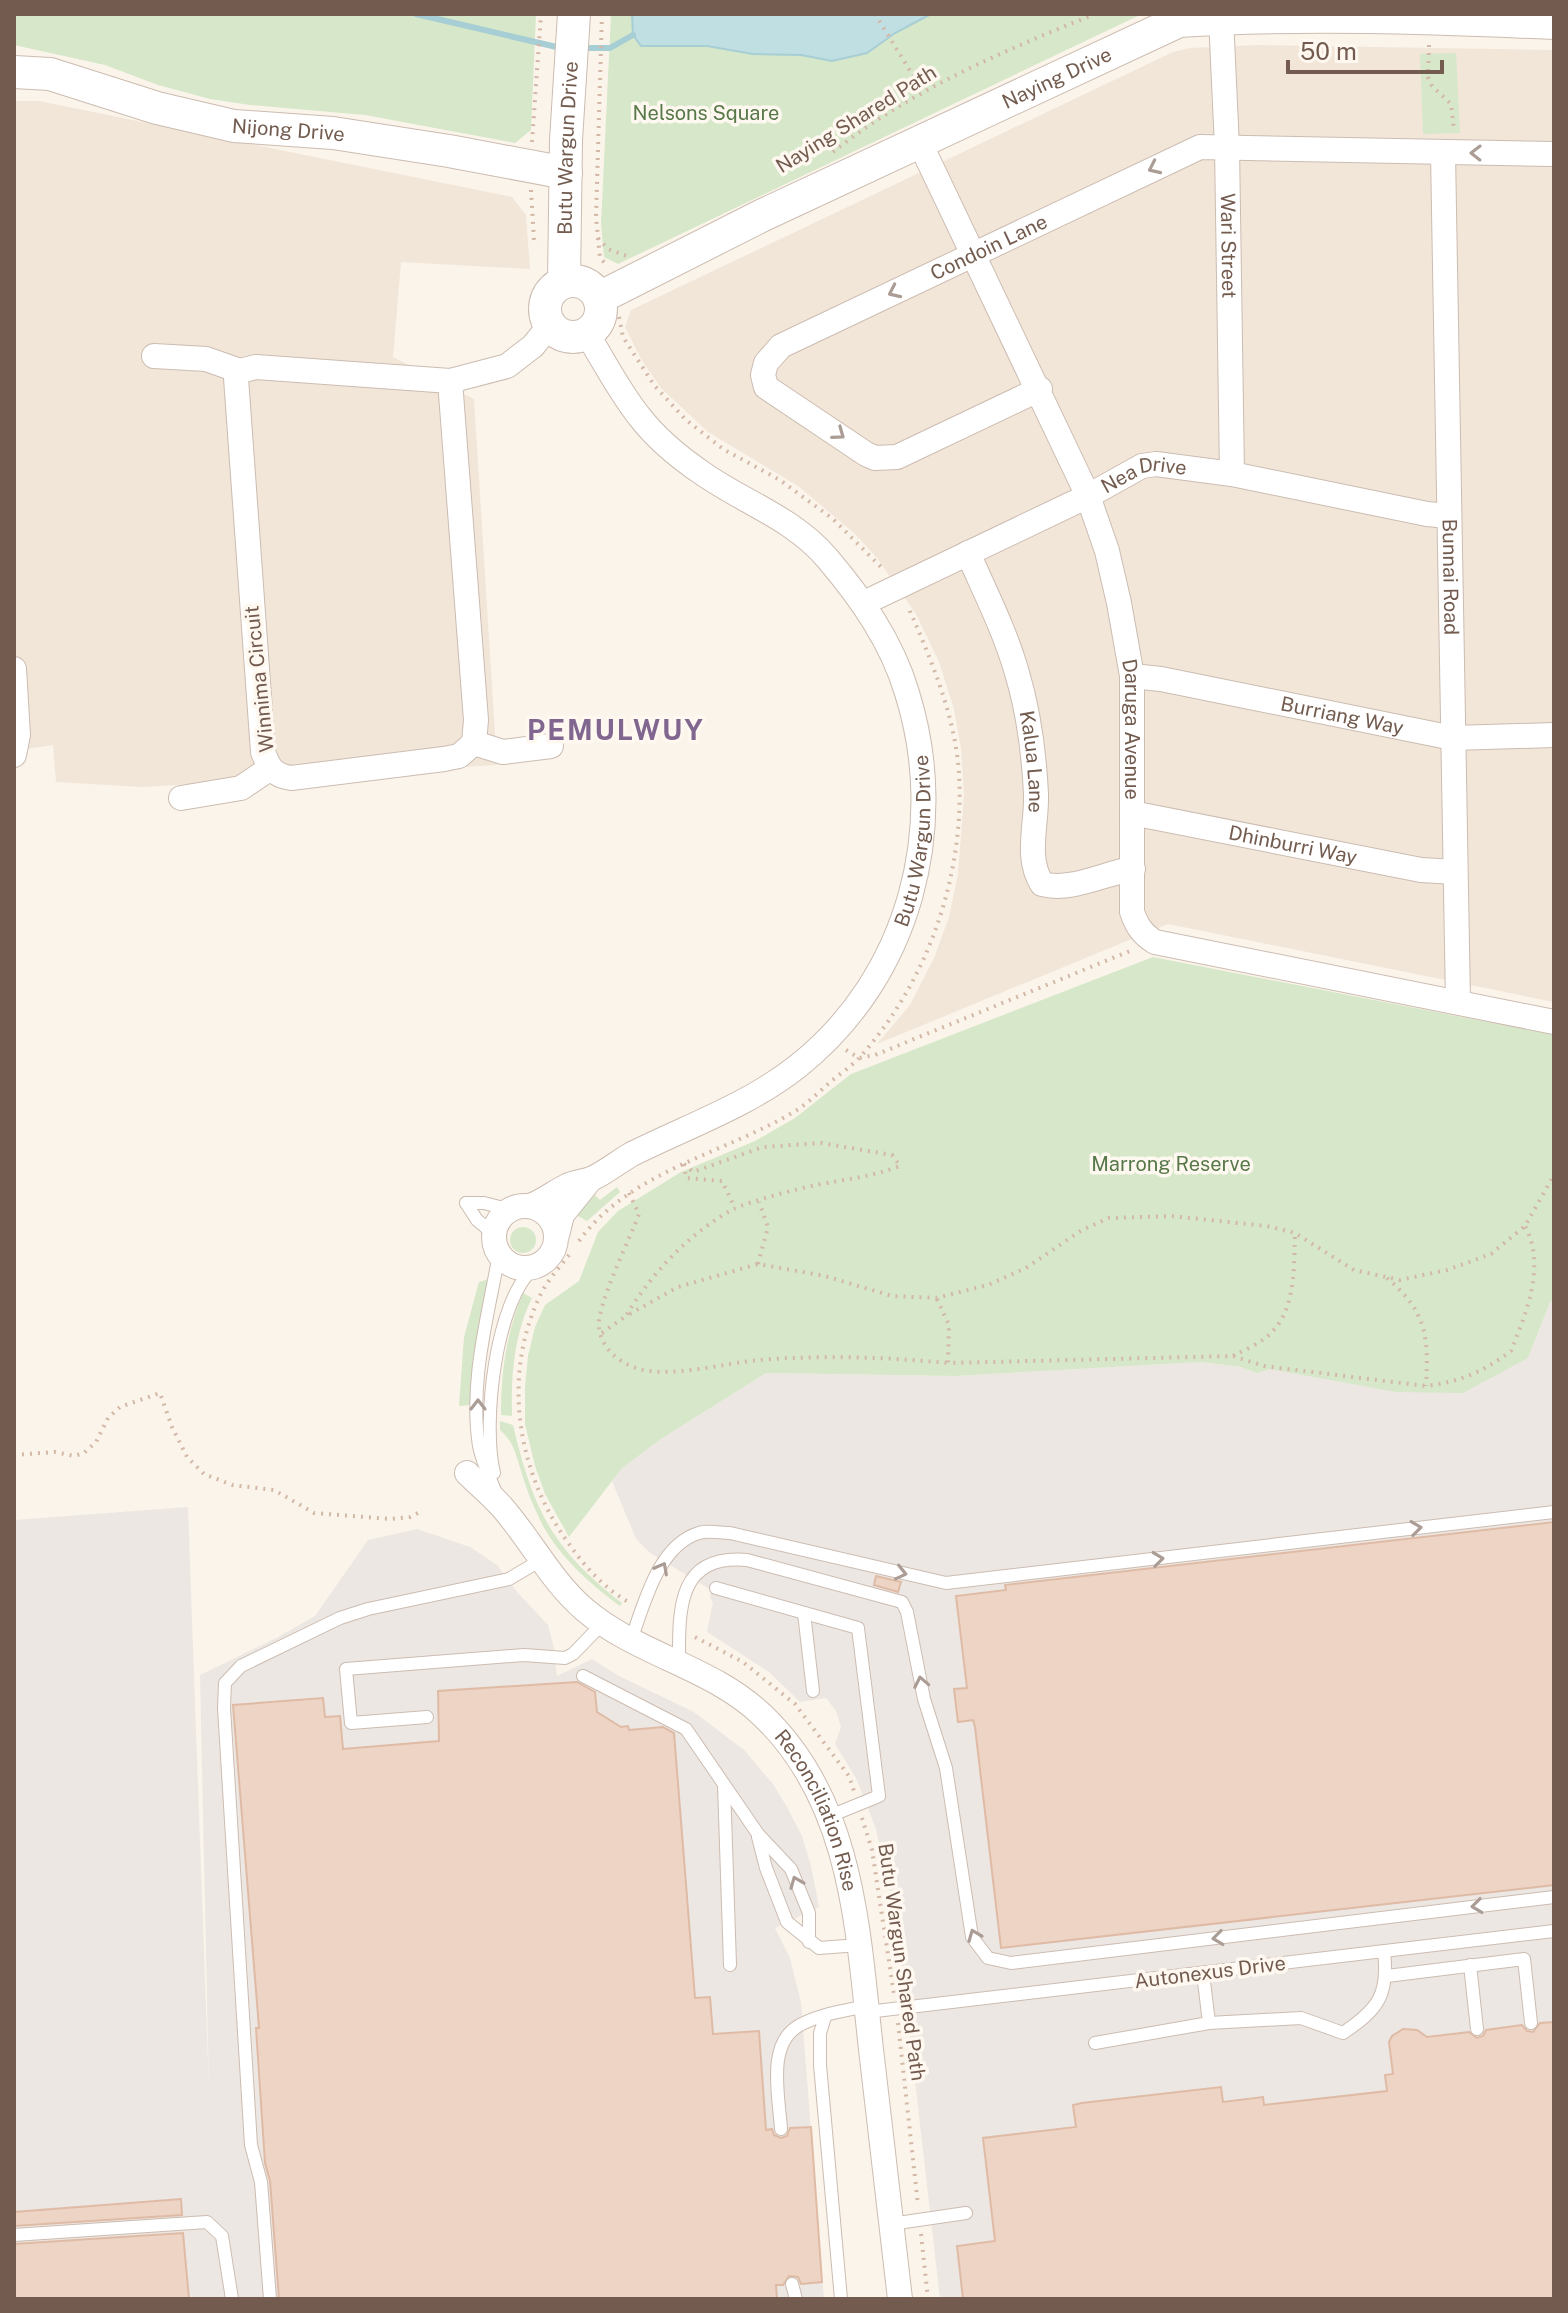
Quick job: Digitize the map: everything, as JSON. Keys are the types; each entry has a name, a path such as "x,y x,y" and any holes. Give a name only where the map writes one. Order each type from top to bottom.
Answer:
{"street":[{"name":"Butu Wargun Drive","path":"564,282 566,173 581,140 574,14"},
{"name":"Naying Drive","path":"607,294 763,215 1179,21 1221,18 1428,19 1554,23"},
{"name":"Wari Street","path":"1221,18 1227,147 1232,474"},
{"name":"Nijong Drive","path":"14,72 50,74 157,108 234,126 333,133 566,173"},
{"name":"Daruga Avenue","path":"920,143 1040,389 1088,496 1107,551 1132,676 1132,912 1145,936 1155,942"},
{"name":"Condoin Lane","path":"1040,389 897,457 886,459 866,454 766,387 763,375 766,363 781,346 1200,147 1448,144 1554,154"},
{"name":"Bunnai Road","path":"1448,144 1448,516 1458,1002"},
{"path":"564,282 584,283 607,294 600,318 587,334 567,337 550,325 545,315 548,295 564,282"},
{"path":"154,356 206,359 240,371 256,367 450,381 507,366 533,346 550,325"},
{"name":"Butu Wargun Drive","path":"535,1267 552,1255 562,1215 590,1180 631,1155 728,1109 797,1067 832,1035 874,981 897,938 912,898 925,809 920,743 907,690 864,603 824,554 777,516 703,474 667,445 640,418 587,334"},
{"name":"Winnima Circuit","path":"240,371 235,385 237,418 263,752 269,769 278,776 291,778 444,759 459,756 474,743"},
{"path":"450,381 474,693 474,743 503,752 551,746"},
{"name":"Nea Drive","path":"864,603 1088,496 1142,466 1156,464 1232,474 1448,516"},
{"name":"Kalua Lane","path":"968,553 1005,638 1027,715 1034,754 1036,811 1032,863 1036,874 1042,884 1063,887 1133,869"},
{"path":"14,669 18,735 14,755"},
{"name":"Burriang Way","path":"1132,676 1161,679 1453,738 1554,735"},
{"path":"181,798 241,788 269,769"},
{"name":"Dhinburri Way","path":"1132,813 1421,870 1455,872"},
{"path":"1155,942 1554,1022"},
{"name":"Butu Wargun Drive","path":"496,1244 503,1216 569,1184 590,1180"},
{"path":"520,1208 548,1216 557,1235"},
{"path":"496,1244 515,1267 535,1267"},
{"name":"Reconciliation Rise","path":"467,1473 502,1507 556,1580 585,1610 631,1640 729,1689 762,1714 816,1784 838,1834 849,1881 900,2299"}],"lane":[{"path":"502,1507 479,1447 477,1411 478,1371 496,1244 466,1203 520,1208"},
{"path":"502,1507 491,1463 494,1375 505,1316 523,1277 535,1267"},
{"path":"631,1640 664,1562 678,1544 700,1532 730,1533 946,1583 1554,1512"},
{"path":"679,1664 679,1609 691,1578 706,1565 725,1558 747,1560 902,1602 907,1612 924,1699 946,1768 972,1937 988,1958 1011,1963 1554,1897"},
{"path":"270,2299 261,2182 251,2145 224,1708 225,1683 241,1666 340,1618 368,1609 509,1579 541,1560"},
{"path":"716,1588 858,1628 879,1796 830,1816"},
{"path":"804,1613 813,1691"},
{"path":"427,1717 351,1723 346,1669 524,1655 565,1658 573,1654 603,1623"},
{"path":"583,1676 686,1729 758,1834 791,1869 809,1913 809,1942"},
{"path":"724,1784 730,1965"},
{"path":"758,1834 766,1868 787,1922 819,1948 859,1945"},
{"name":"Autonexus Drive","path":"781,2129 778,2054 788,2033 802,2023 825,2017 867,2009 896,2009 1554,1931"},
{"path":"1095,2043 1209,2023 1301,2018 1343,2033 1359,2023 1381,2000 1387,1976 1384,1951"},
{"path":"1387,1976 1524,1959 1531,2023"},
{"path":"1470,1965 1477,2029"},
{"path":"1203,1973 1209,2023"},
{"path":"825,2017 820,2033 820,2065 841,2299"},
{"path":"891,2224 966,2213"},
{"path":"14,2235 207,2222 222,2236 232,2299"},
{"path":"792,2284 796,2299"}],"path":[{"path":"537,57 541,14"},
{"path":"602,14 581,140 600,258 609,267 607,294 623,337 654,385 685,419 723,449 780,480 833,519 881,570 897,574 911,598 910,611 945,701 959,771 960,818 941,918 895,1012 859,1058 801,1107 629,1193 589,1228 539,1298 528,1328 521,1370 518,1422 527,1462 539,1495 556,1526 597,1578 619,1597 643,1609"},
{"path":"875,14 923,91"},
{"name":"Naying Shared Path","path":"831,154 854,135 923,91 1095,14"},
{"path":"1429,45 1428,77 1432,86 1451,104 1448,144"},
{"path":"597,236 608,249 631,257"},
{"path":"848,1051 859,1058 875,1055 1155,942"},
{"path":"626,1316 654,1277 695,1236 735,1208 816,1185 871,1177 900,1166 892,1155 821,1143 763,1147 693,1172 684,1164"},
{"path":"684,1164 686,1178 722,1181 735,1208"},
{"path":"601,1333 678,1287 758,1264 825,1276 892,1296 936,1298 988,1285 1026,1268 1082,1230 1109,1218 1171,1216 1267,1226 1295,1233 1354,1270 1400,1280 1447,1270 1491,1254 1525,1226 1554,1175"},
{"path":"629,1193 639,1214 598,1315 601,1333 611,1354 642,1370 697,1370 757,1360 823,1356 948,1363 1233,1356 1264,1366 1426,1386 1453,1383 1474,1375 1511,1351 1535,1276 1532,1240 1525,1226"},
{"path":"758,1264 768,1227 759,1202"},
{"path":"1233,1356 1273,1332 1282,1318 1294,1272 1295,1233"},
{"path":"1385,1277 1410,1301 1425,1329 1428,1353 1426,1386"},
{"path":"936,1298 949,1325 948,1363"},
{"path":"14,1455 55,1452 74,1456 84,1453 96,1442 108,1418 120,1407 160,1393 187,1457 204,1474 232,1485 274,1490 314,1513 390,1519 410,1517 422,1511"},
{"name":"Butu Wargun Shared Path","path":"679,1629 743,1662 795,1704 849,1776 872,1850 896,2009 928,2299"}],"shaded area":[{"path":"1259,45 1554,50 1554,1002 1168,924 877,1044 910,1005 934,958 949,917 958,874 964,796 961,749 954,709 939,662 916,614 877,558 854,533 798,486 708,432 661,388 641,359 625,327 631,310 1173,52 1190,48"},
{"path":"14,101 39,101 512,197 526,215 530,269 401,262 393,357 474,399 497,765 143,787 56,782 53,745 14,751"},
{"path":"1554,1301 1554,2299 940,2299 892,1903 876,1829 856,1778 835,1744 841,1727 836,1711 826,1698 800,1702 769,1672 707,1632 713,1602 711,1590 650,1553 636,1539 612,1481 622,1468 661,1439 766,1373 956,1376 1200,1362 1241,1367 1257,1373 1270,1369 1528,1358 1550,1302"},
{"path":"188,1507 209,2091 200,1675 315,1616 368,1540 417,1529 470,1547 497,1565 548,1625 557,1676 592,1659 619,1676 694,1712 744,1750 773,1784 787,1807 802,1836 819,1907 775,1928 790,1958 801,2002 824,2299 14,2299 14,1520"}],"green space":[{"path":"14,14 536,14 531,130 515,143 365,115 210,99 158,85 105,65 14,45"},
{"name":"Nelsons Square","path":"611,14 1142,14 618,264 604,257 601,224"},
{"path":"1456,53 1460,133 1423,134 1420,54"},
{"name":"Marrong Reserve","path":"1153,957 1554,1035 1554,1301 1550,1302 1528,1358 1463,1393 1396,1392 1270,1369 1257,1373 1241,1367 1200,1362 956,1376 766,1373 661,1439 622,1468 569,1537 545,1494 525,1424 528,1356 535,1327 545,1305 579,1281 598,1232 618,1211 681,1172 755,1141 795,1118 851,1074"},
{"path":"617,1187 620,1192 587,1221 576,1215 595,1195 600,1200"},
{"path":"523,1227 532,1231 536,1240 532,1249 523,1253 514,1249 510,1240 514,1231"},
{"path":"489,1279 473,1358 470,1405 459,1406 464,1337 479,1282"},
{"path":"523,1293 532,1298 521,1326 515,1356 512,1416 501,1415 506,1353 512,1323"},
{"path":"500,1421 513,1425 529,1481 549,1525 578,1564 622,1603 620,1606 577,1570 550,1538 531,1500 512,1445 500,1430"}],"water":[{"path":"632,14 931,14 895,33 867,53 832,61 801,55 753,54 707,46 641,46 633,35"}],"building":[{"path":"1554,1522 1554,1885 1001,1948 975,1727 973,1720 958,1722 954,1689 967,1688 956,1596 1006,1590 1005,1585"},
{"path":"876,1576 901,1582 898,1592 874,1585"},
{"path":"577,1682 595,1692 597,1712 621,1727 628,1726 629,1730 663,1727 674,1733 695,1998 710,1997 713,2034 759,2031 766,2130 772,2129 774,2135 781,2138 787,2136 790,2128 811,2127 822,2282 801,2284 798,2277 789,2276 783,2285 776,2285 777,2299 279,2299 270,2181 265,2163 256,2028 259,2028 233,1705 323,1698 325,1717 340,1716 343,1749 439,1741 438,1691"},
{"path":"1554,2022 1554,2299 963,2299 957,2246 995,2241 983,2138 1076,2127 1073,2105 1082,2103 1221,2087 1223,2102 1263,2097 1264,2105 1387,2091 1385,2075 1393,2074 1389,2042 1403,2029 1417,2030 1427,2037 1469,2032 1477,2038 1483,2036 1486,2030 1522,2025 1533,2032 1540,2023"},
{"path":"181,2199 182,2215 14,2226 14,2212"},
{"path":"183,2233 189,2299 14,2299 14,2244"}],"waterway":[{"path":"416,14 561,48"},
{"path":"581,48 610,48 633,35"}],"district":[{"name":"PEMULWUY","path":"616,730"}]}
